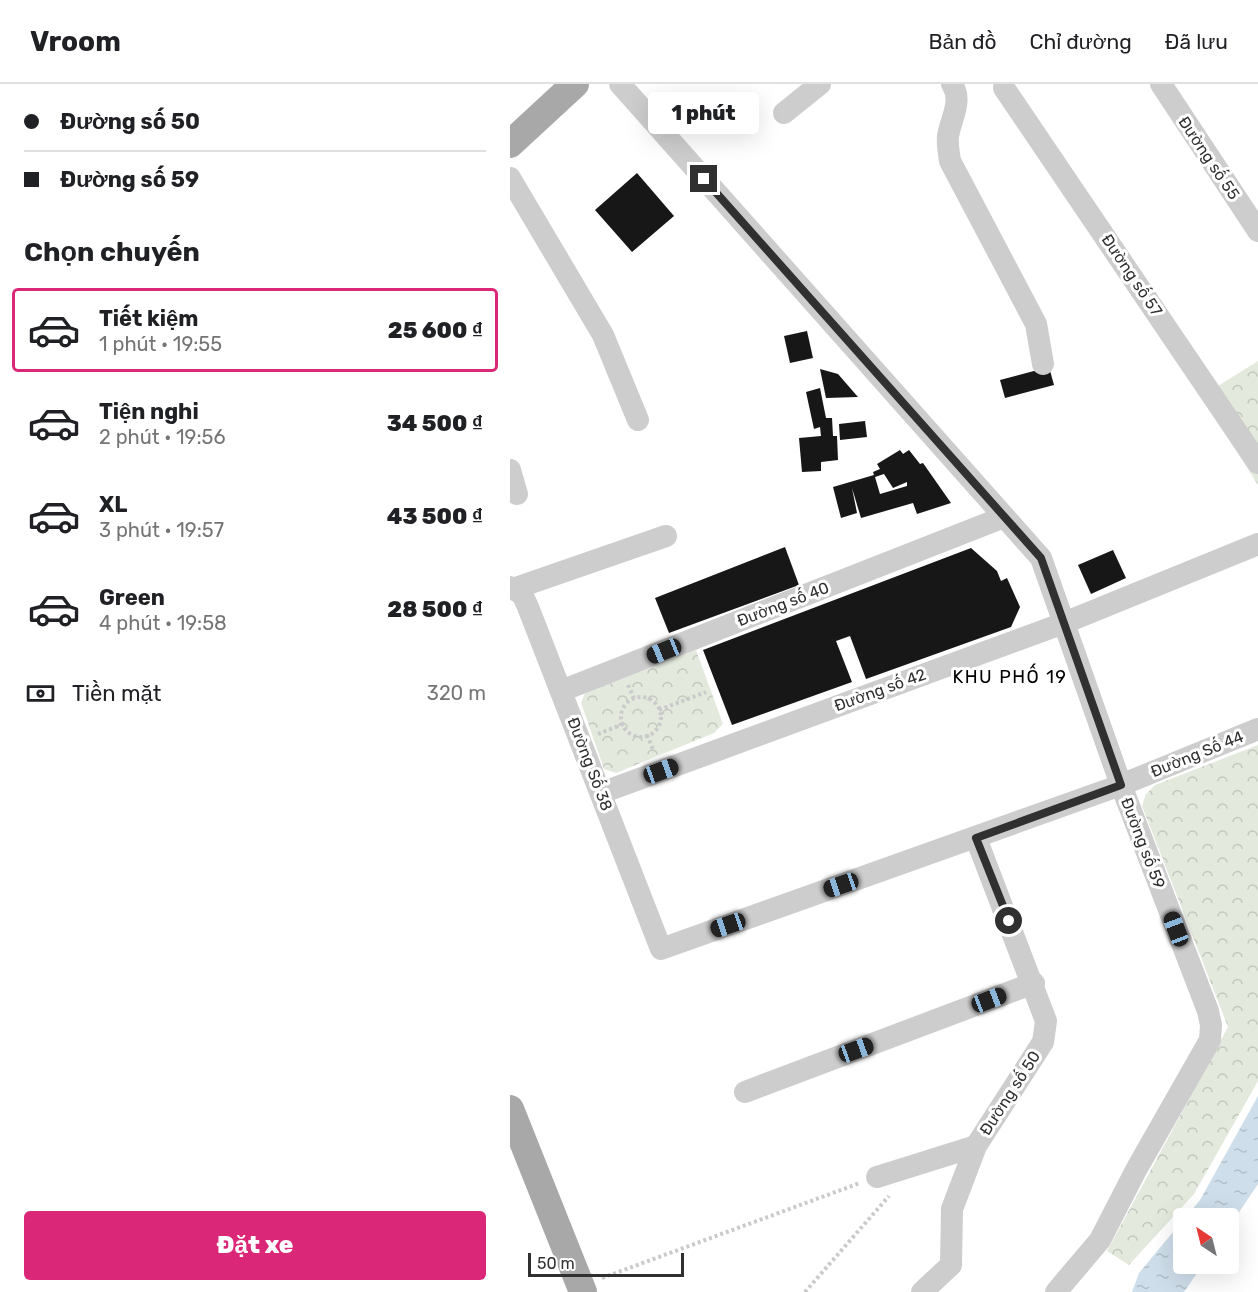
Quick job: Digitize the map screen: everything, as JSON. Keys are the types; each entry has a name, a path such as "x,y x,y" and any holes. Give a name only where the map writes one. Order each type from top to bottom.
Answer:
{"main road":[{"path":"510,144 575,84"},
{"path":"510,1109 581,1289"}],"street":[{"name":"Đường số 59","path":"620,84 1041,558 1121,785 1208,1011 1211,1025 1210,1040 1136,1170 1100,1240 1056,1292"},
{"path":"784,113 820,84"},
{"path":"951,84 957,92 948,139 950,161 1036,324 1043,364"},
{"name":"Đường số 55","path":"1161,84 1258,231"},
{"name":"Đường số 57","path":"1004,88 1258,463"},
{"path":"510,178 603,336 638,420"},
{"path":"510,470 517,494"},
{"name":"Đường số 40","path":"561,691 1005,517"},
{"path":"513,588 666,536"},
{"name":"Đường số 42","path":"601,793 1064,623 1258,544"},
{"name":"Đường Số 38","path":"513,588 528,607 661,949"},
{"name":"Đường Số 44","path":"661,949 1121,785 1258,729"},
{"name":"Đường số 50","path":"922,1292 951,1265 952,1209 976,1146 1043,1042 1046,1021 1034,983 976,838"},
{"path":"746,1092 1034,983"},
{"path":"877,1177 915,1167 976,1146"}],"path":[{"path":"659,710 706,692"},
{"path":"634,698 652,700 659,710 660,722 647,735 634,736 621,721 624,707 634,698"},
{"path":"804,1292 915,1167"},
{"path":"581,1289 877,1177"}],"green space":[{"path":"1258,361 1258,485 1202,396"},
{"path":"696,650 723,724 714,733 616,773 604,769 581,703 585,693"},
{"path":"1258,745 1258,1081 1194,1194 1181,1208 1173,1208 1173,1217 1129,1265 1107,1251 1228,1027 1142,806 1146,794 1155,785"}],"water":[{"path":"1258,1096 1258,1184 1239,1212 1239,1208 1193,1208"},
{"path":"1173,1232 1173,1274 1196,1274 1184,1292 1132,1292 1139,1273"}],"building":[{"path":"637,173 674,216 632,252 595,210"},
{"path":"807,331 813,358 790,363 784,336"},
{"path":"1049,367 1054,385 1005,398 1000,380"},
{"path":"820,369 838,374 858,397 826,398"},
{"path":"820,388 826,418 832,418 833,436 837,436 838,460 821,462 821,471 802,472 799,438 821,436 820,427 814,429 806,392"},
{"path":"865,421 867,437 840,440 839,424"},
{"path":"900,450 903,454 909,450 920,464 923,463 951,503 917,514 913,503 861,518 852,488 857,513 841,518 833,487 874,475 873,472 880,469 877,464","holes":["884,474 893,488 907,482 907,486 880,494 875,477"]},
{"path":"785,547 799,585 669,633 655,598"},
{"path":"971,548 997,571 1001,581 1007,578 1020,607 1011,627 866,679 850,636 836,641 852,682 732,725 703,650"},
{"path":"1113,550 1126,578 1091,594 1078,565"}],"district":[{"name":"KHU PHỐ 19","path":"1010,677"}],"route":[{"path":"704,179 1041,558 1121,785 976,838 1009,921"}]}
